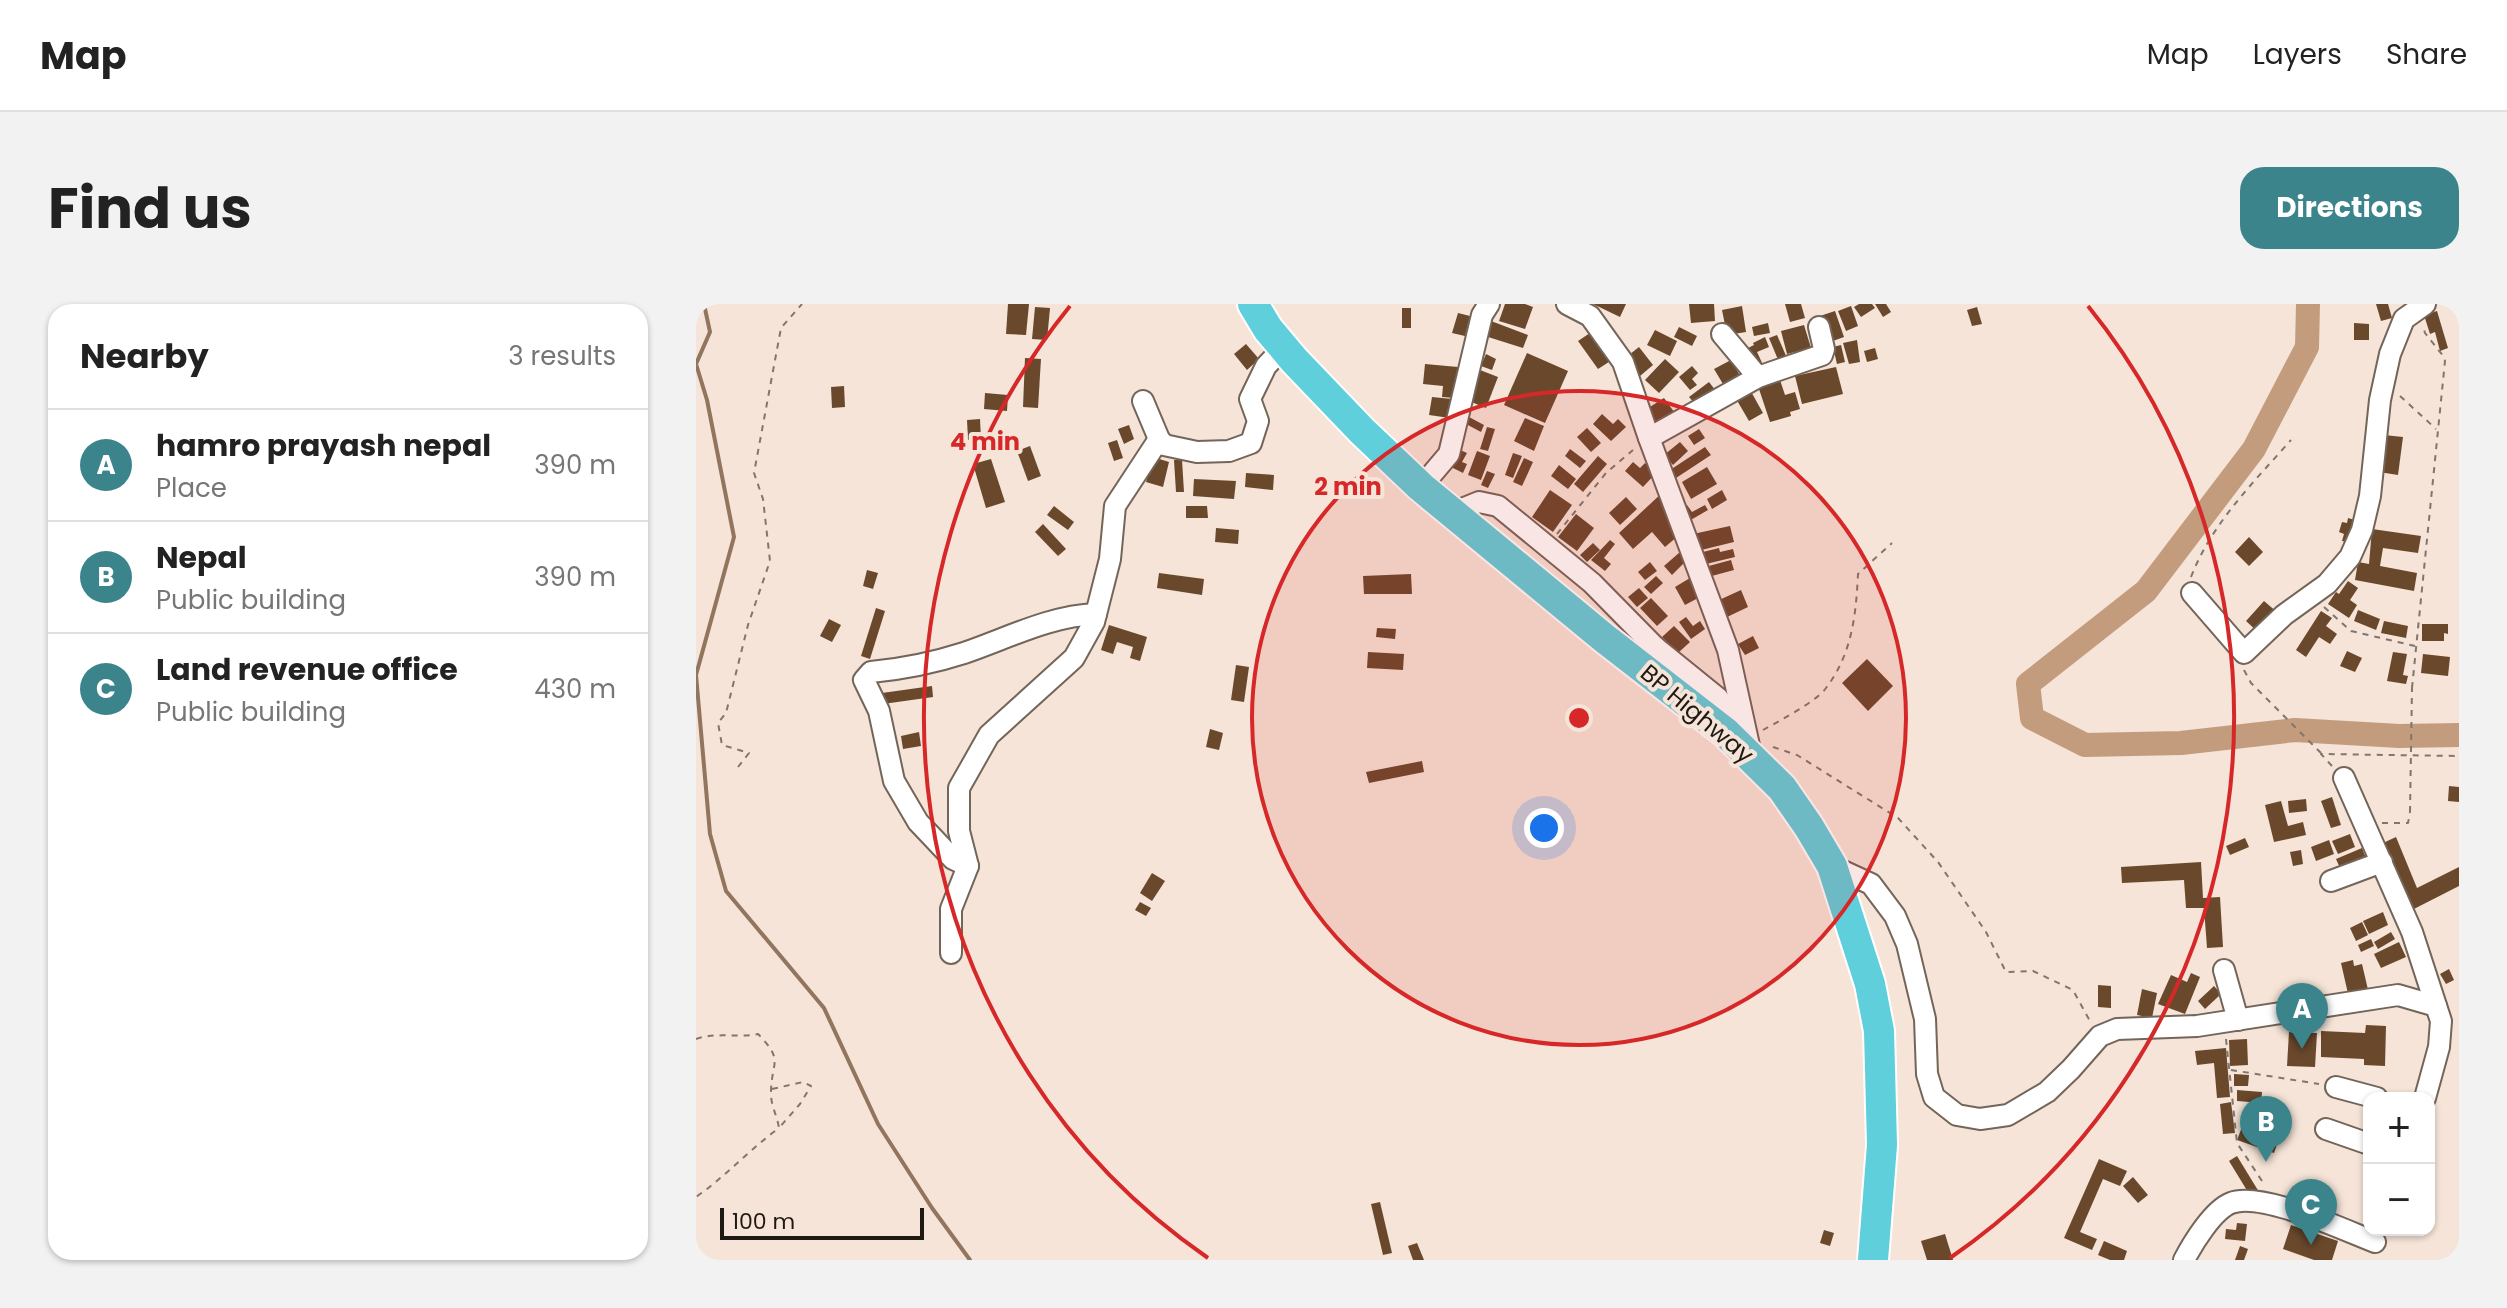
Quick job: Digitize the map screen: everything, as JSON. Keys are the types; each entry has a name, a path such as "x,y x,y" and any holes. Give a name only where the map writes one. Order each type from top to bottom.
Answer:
{"highway":[{"name":"BP Highway","path":"1253,304 1283,348 1362,431 1421,487 1649,658 1725,732 1751,749 1782,788 1832,866 1870,984 1879,1031 1882,1145 1873,1260"}],"street":[{"path":"1421,487 1449,454 1482,315 1489,304"},
{"path":"1567,304 1590,316 1623,362 1728,650 1751,749"},
{"path":"2192,593 2244,653 2284,615 2327,584 2350,557 2362,530 2370,496 2380,400 2390,354 2415,308"},
{"path":"1649,438 1758,377 1822,355 1824,349 1819,327"},
{"path":"1722,334 1758,377"},
{"path":"1143,401 1164,445 1197,452 1229,451 1251,443 1258,421 1250,399 1266,366 1283,348"},
{"path":"951,953 951,909 968,866 959,831 959,788 989,735 1074,658 1094,622 1110,559 1115,506 1159,439"},
{"path":"1452,513 1479,502 1498,506 1592,583 1649,658"},
{"path":"968,866 953,859 918,822 894,781 879,711 864,680 871,672 907,669 963,653 1041,623 1096,614"},
{"path":"2344,778 2412,932 2441,1021 2439,1047 2427,1092"},
{"path":"2331,881 2382,862"},
{"path":"1832,866 1871,884 1895,916 1907,944 1925,1019 1927,1074 1934,1097 1957,1115 1980,1119 2008,1115 2047,1092 2100,1036 2117,1029 2197,1026 2398,995 2436,1006"},
{"path":"2224,970 2235,1002 2230,1021"},
{"path":"2336,1087 2363,1094"},
{"path":"2326,1129 2363,1142"},
{"path":"2184,1260 2193,1243 2222,1208 2235,1201 2265,1202 2375,1244"}],"path":[{"path":"738,767 749,753 722,745 718,723 726,713 748,625 770,561 763,499 754,473 781,328 802,304"},
{"path":"2365,823 2408,823 2410,812 2412,688 2445,361 2425,333 2415,308"},
{"path":"2384,380 2437,430"},
{"path":"1547,548 1606,473 1649,438"},
{"path":"2192,593 2190,579 2200,553 2227,512 2291,440"},
{"path":"1751,749 1825,690 1851,641 1858,574 1892,543"},
{"path":"2311,595 2351,631 2416,646"},
{"path":"2251,683 2344,778"},
{"path":"1751,749 1797,755 1898,818 1938,862 1986,932 2006,972 2033,971 2073,990 2100,1036"},
{"path":"2321,754 2459,756"},
{"path":"2230,1021 2230,1070 2237,1143 2279,1207"},
{"path":"696,1039 758,1034 770,1046 776,1059 771,1090 779,1128"},
{"path":"2230,1070 2336,1087"},
{"path":"696,1197 779,1128 811,1086 803,1082 771,1090"}],"building":[{"path":"1008,304 1029,304 1026,335 1006,334"},
{"path":"1505,304 1533,307 1525,329 1499,321"},
{"path":"1593,304 1626,304 1620,317"},
{"path":"1689,304 1714,304 1715,321 1691,323"},
{"path":"1785,304 1801,304 1805,318 1790,322"},
{"path":"1872,304 1875,308 1861,317 1854,307"},
{"path":"1875,304 1886,304 1891,312 1883,317"},
{"path":"2376,304 2388,304 2392,318 2381,321"},
{"path":"1742,306 1746,332 1727,335 1722,310"},
{"path":"1851,306 1858,326 1846,331 1838,311"},
{"path":"1035,307 1050,308 1047,340 1032,339"},
{"path":"1977,307 1982,324 1972,326 1967,310"},
{"path":"1402,308 1411,308 1411,328 1402,328"},
{"path":"1835,311 1844,337 1830,342 1820,316"},
{"path":"2437,311 2448,348 2440,351 2435,332 2430,334 2424,315"},
{"path":"1458,313 1470,316 1465,336 1452,333"},
{"path":"1491,321 1528,335 1523,348 1485,336"},
{"path":"1768,323 1770,333 1754,336 1752,327"},
{"path":"2354,323 2369,324 2369,340 2354,340"},
{"path":"1804,325 1811,348 1787,354 1781,331"},
{"path":"1679,327 1697,336 1692,346 1674,337"},
{"path":"1655,330 1677,341 1670,356 1647,345"},
{"path":"1593,331 1612,360 1598,369 1578,341"},
{"path":"1777,335 1787,358 1779,362 1769,338"},
{"path":"1765,337 1769,347 1757,352 1764,367 1757,371 1746,349"},
{"path":"1857,340 1860,362 1849,364 1843,343"},
{"path":"1246,344 1259,359 1247,370 1234,354"},
{"path":"1841,345 1845,362 1837,364 1833,347"},
{"path":"1639,347 1653,365 1640,376 1625,358"},
{"path":"1875,348 1878,359 1867,362 1864,351"},
{"path":"1527,353 1568,371 1545,423 1504,405"},
{"path":"1486,354 1496,359 1492,370 1481,366"},
{"path":"1025,358 1041,359 1038,408 1023,407"},
{"path":"1665,359 1679,372 1659,393 1645,380"},
{"path":"1731,360 1742,379 1726,389 1714,369"},
{"path":"1425,364 1458,367 1455,398 1442,397 1443,386 1423,384"},
{"path":"1692,366 1698,373 1692,379 1697,385 1690,390 1679,377"},
{"path":"1836,367 1843,394 1802,404 1795,376"},
{"path":"1480,370 1498,377 1486,408 1469,401"},
{"path":"1780,380 1785,395 1795,392 1800,409 1790,412 1791,416 1770,422 1758,386"},
{"path":"1709,382 1716,391 1696,405 1689,397"},
{"path":"844,386 845,407 832,408 831,387"},
{"path":"1749,388 1763,413 1749,421 1735,397"},
{"path":"985,393 1008,395 1007,411 984,409"},
{"path":"1432,397 1452,399 1450,418 1429,415"},
{"path":"1664,398 1677,416 1656,432 1642,412"},
{"path":"1602,414 1613,424 1618,419 1626,427 1611,441 1593,424"},
{"path":"1469,417 1484,425 1481,432 1466,424"},
{"path":"1525,418 1544,426 1534,451 1514,441"},
{"path":"980,419 981,439 968,440 967,420"},
{"path":"1129,425 1134,439 1124,444 1118,429"},
{"path":"1487,427 1495,429 1488,451 1480,449"},
{"path":"1587,428 1601,443 1591,452 1577,437"},
{"path":"1699,429 1705,438 1694,445 1688,436"},
{"path":"2384,435 2403,437 2398,475 2379,472"},
{"path":"1117,440 1123,458 1114,461 1108,443"},
{"path":"1680,442 1688,451 1673,465 1664,455"},
{"path":"1030,446 1041,476 1028,481 1017,451"},
{"path":"1705,447 1711,455 1673,480 1667,472"},
{"path":"1458,449 1467,453 1462,462 1467,464 1463,473 1449,466"},
{"path":"1570,449 1586,461 1580,468 1565,456"},
{"path":"1477,451 1490,456 1481,480 1468,475"},
{"path":"1513,453 1522,456 1513,478 1505,475"},
{"path":"1598,456 1607,464 1583,492 1574,484"},
{"path":"1153,457 1169,462 1163,487 1146,482"},
{"path":"1524,458 1533,462 1522,486 1513,482"},
{"path":"991,459 1005,502 986,508 973,464"},
{"path":"1174,460 1182,460 1184,492 1176,492"},
{"path":"1633,462 1640,468 1645,463 1656,473 1643,487 1625,471"},
{"path":"1559,465 1576,479 1568,489 1551,476"},
{"path":"1707,467 1717,484 1691,499 1682,482"},
{"path":"1487,471 1495,474 1488,488 1481,485"},
{"path":"1246,473 1274,475 1273,490 1245,487"},
{"path":"1194,479 1236,481 1234,499 1193,496"},
{"path":"1550,490 1572,505 1553,532 1532,517"},
{"path":"1722,490 1727,500 1712,509 1707,499"},
{"path":"1663,492 1678,536 1665,547 1652,532 1633,549 1619,533"},
{"path":"1626,497 1637,509 1620,525 1609,513"},
{"path":"1687,505 1692,512 1705,505 1708,510 1689,521 1682,508"},
{"path":"1054,506 1074,522 1068,530 1047,515"},
{"path":"1186,506 1207,506 1208,518 1186,518"},
{"path":"1576,514 1594,528 1577,551 1558,537"},
{"path":"2348,518 2358,521 2352,543 2342,541 2344,534 2339,532 2342,522 2347,523"},
{"path":"1043,524 1066,549 1058,556 1035,532"},
{"path":"1730,526 1734,542 1697,551 1693,534"},
{"path":"1216,528 1239,530 1238,544 1215,542"},
{"path":"2372,529 2421,536 2418,553 2383,548 2380,566 2417,573 2414,591 2355,580 2358,562 2369,564"},
{"path":"2249,537 2263,552 2249,566 2235,552"},
{"path":"1610,540 1615,544 1604,558 1611,564 1605,571 1591,560"},
{"path":"1593,543 1600,550 1587,562 1580,555"},
{"path":"1719,548 1720,552 1733,549 1735,557 1706,564 1703,552"},
{"path":"1680,552 1687,560 1672,575 1664,566"},
{"path":"1731,560 1734,570 1708,577 1705,567"},
{"path":"1650,562 1657,571 1645,580 1638,572"},
{"path":"867,570 878,573 873,589 863,586"},
{"path":"1159,573 1204,579 1202,595 1157,588"},
{"path":"1411,574 1412,594 1364,594 1363,576"},
{"path":"1656,576 1663,583 1651,594 1644,587"},
{"path":"1690,578 1700,597 1685,605 1675,587"},
{"path":"2348,581 2358,588 2350,600 2357,605 2349,618 2328,604"},
{"path":"1639,588 1648,598 1637,607 1628,597"},
{"path":"1741,590 1748,607 1725,618 1717,601"},
{"path":"1651,598 1668,616 1657,626 1640,608"},
{"path":"2264,601 2278,613 2260,634 2246,621"},
{"path":"876,608 885,611 870,659 861,656"},
{"path":"2358,610 2380,619 2376,630 2354,621"},
{"path":"2321,611 2332,618 2326,626 2337,634 2330,644 2319,637 2306,657 2296,650"},
{"path":"1686,617 1693,626 1700,621 1705,629 1691,639 1679,622"},
{"path":"829,619 841,625 832,642 820,636"},
{"path":"2384,621 2408,626 2406,638 2381,633"},
{"path":"2422,624 2448,624 2448,634 2444,633 2444,641 2422,641"},
{"path":"1109,625 1147,637 1140,661 1130,658 1133,647 1117,642 1113,654 1101,650"},
{"path":"1674,626 1690,642 1678,653 1662,637"},
{"path":"1377,628 1396,629 1395,639 1376,637"},
{"path":"1753,636 1759,648 1745,655 1738,644"},
{"path":"2347,651 2362,658 2355,672 2340,666"},
{"path":"1368,652 1404,654 1403,670 1367,668"},
{"path":"2393,652 2407,654 2403,675 2408,676 2406,684 2387,681"},
{"path":"2423,654 2450,657 2448,676 2421,673"},
{"path":"1867,659 1893,686 1868,711 1842,683"},
{"path":"1236,665 1249,667 1244,702 1231,700"},
{"path":"932,686 933,697 883,704 882,693"},
{"path":"1210,729 1223,733 1219,750 1206,747"},
{"path":"919,732 921,746 903,749 901,736"},
{"path":"1422,761 1424,772 1369,783 1366,772"},
{"path":"2449,786 2459,787 2459,802 2448,801"},
{"path":"2332,797 2341,825 2331,828 2321,801"},
{"path":"2306,799 2307,811 2289,813 2288,801"},
{"path":"2281,801 2288,826 2303,822 2306,835 2274,842 2265,805"},
{"path":"2350,834 2355,847 2338,854 2332,841"},
{"path":"2396,837 2417,888 2459,867 2459,886 2410,911 2383,843"},
{"path":"2245,838 2249,847 2230,855 2226,846"},
{"path":"2329,840 2334,854 2316,861 2311,847"},
{"path":"2362,848 2368,863 2340,868 2336,859"},
{"path":"2301,850 2303,864 2293,866 2290,852"},
{"path":"2201,862 2203,898 2220,897 2223,947 2207,948 2204,908 2186,908 2184,880 2122,883 2121,867"},
{"path":"1152,873 1165,881 1152,901 1140,893"},
{"path":"1140,902 1151,908 1146,916 1135,910"},
{"path":"2383,912 2388,925 2369,934 2363,921"},
{"path":"2362,922 2368,935 2356,941 2350,928"},
{"path":"2391,932 2395,939 2378,949 2374,942"},
{"path":"2371,939 2374,946 2361,952 2358,945"},
{"path":"2399,942 2406,957 2381,968 2374,954"},
{"path":"2353,960 2354,966 2362,964 2369,994 2349,998 2341,963"},
{"path":"2449,969 2454,980 2446,984 2440,974"},
{"path":"2191,973 2200,977 2185,1014 2158,1004 2171,975 2187,982"},
{"path":"2098,985 2111,986 2111,1008 2098,1007"},
{"path":"2214,986 2221,994 2205,1009 2198,1001"},
{"path":"2142,989 2157,993 2152,1018 2137,1015"},
{"path":"2366,1025 2386,1026 2385,1066 2364,1065 2364,1059 2321,1057 2321,1031 2365,1033"},
{"path":"2289,1032 2317,1033 2315,1067 2287,1066"},
{"path":"2247,1039 2248,1065 2230,1066 2229,1040"},
{"path":"2226,1048 2230,1097 2217,1098 2214,1063 2197,1065 2195,1051"},
{"path":"2234,1074 2249,1075 2248,1086 2234,1086"},
{"path":"2237,1090 2262,1092 2261,1103 2237,1101"},
{"path":"2231,1102 2235,1133 2223,1134 2220,1104"},
{"path":"2244,1122 2280,1135 2274,1153 2237,1140"},
{"path":"2237,1156 2259,1192 2251,1197 2229,1161"},
{"path":"2099,1159 2127,1171 2120,1186 2103,1179 2080,1232 2097,1239 2092,1250 2064,1238"},
{"path":"2133,1177 2148,1195 2138,1203 2123,1186"},
{"path":"1380,1202 1392,1253 1383,1255 1371,1204"},
{"path":"2237,1223 2247,1224 2245,1241 2225,1239 2226,1229 2236,1230"},
{"path":"2291,1225 2338,1241 2332,1260 2314,1260 2283,1249"},
{"path":"1824,1230 1834,1233 1830,1246 1820,1243"},
{"path":"1945,1234 1953,1260 1927,1260 1921,1241"},
{"path":"2104,1241 2127,1251 2124,1260 2110,1260 2098,1255"},
{"path":"1417,1243 1424,1260 1413,1260 1408,1246"},
{"path":"2240,1246 2248,1249 2244,1260 2235,1260"}],"waterway":[{"path":"704,304 710,332 696,364 707,400 734,537 696,675 710,834 726,891 824,1008 878,1124 970,1260"},
{"path":"2308,304 2307,347 2254,449 2146,591 2028,684 2032,718 2085,745 2181,743 2295,730 2399,736 2459,735"}],"place":[{"name":"hamro prayash nepal","path":"2302,1049"},
{"name":"Nepal","path":"2266,1162"},
{"name":"Land revenue office","path":"2311,1245"}]}
